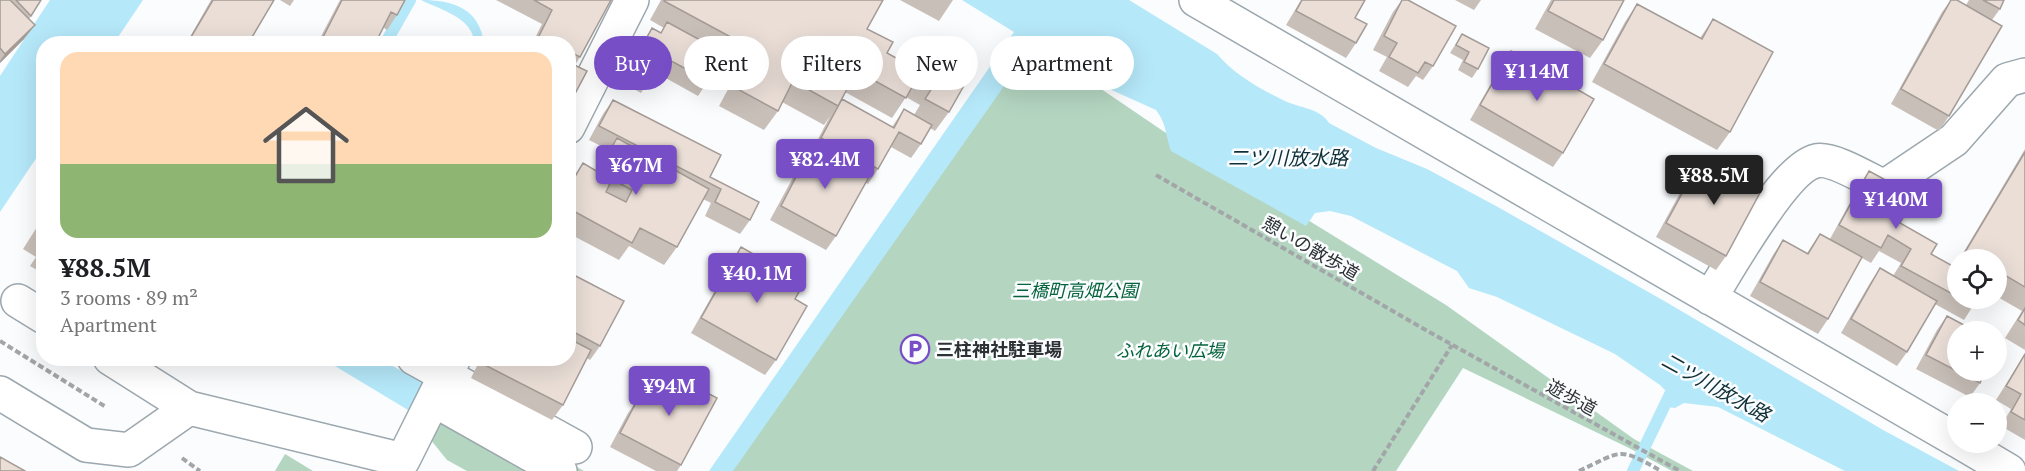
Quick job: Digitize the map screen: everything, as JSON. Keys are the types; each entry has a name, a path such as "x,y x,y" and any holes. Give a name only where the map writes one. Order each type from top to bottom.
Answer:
{"street":[{"path":"576,112 632,0"},
{"path":"1196,0 1947,435"},
{"path":"1710,298 1754,228 1795,173 1817,161 1839,165 1884,187 1954,140 2007,80 2025,75"},
{"path":"123,366 189,408 407,465 444,378"},
{"path":"426,366 567,459"},
{"path":"0,393 86,445 129,450 189,408"},
{"path":"1978,453 2009,471"}],"path":[{"name":"憩いの散歩道","path":"1156,175 1452,345"},
{"path":"0,341 36,363"},
{"name":"遊歩道","path":"1452,345 1680,471"},
{"path":"1372,471 1452,345"},
{"path":"40,366 151,435 200,471"},
{"path":"1579,471 1615,453 1628,453 1661,471"}],"green space":[{"name":"三橋町高畑公園","path":"997,90 1103,90 1163,131 1446,305 1634,439 1693,471 1672,471 1463,368 1396,471 721,471"},
{"path":"458,399 584,471 467,471 447,460 430,439"},
{"path":"285,454 313,471 275,471"}],"water":[{"path":"50,0 143,0 119,36 36,36 36,158 0,212 0,76"},
{"path":"421,0 444,2 463,8 477,22 482,36 472,36 462,21"},
{"name":"二ツ川放水路","path":"962,0 1129,0 1217,54 1232,69 1257,86 1285,101 1315,111 1329,123 1376,148 1427,169 1496,206 1666,302 1883,430 1959,471 1845,471 1718,407 1684,403 1675,408 1668,407 1667,392 1660,385 1615,354 1497,297 1469,288 1457,271 1351,216 1330,211 1315,213 1306,226 1171,151 1164,125 1156,110 1112,90 1134,90 1134,36 1011,36 1014,32"},
{"name":"二ツ川放水路","path":"990,67 990,90 1001,90 733,471 709,471 974,90 978,90 978,84"},
{"path":"335,366 392,366 423,382 426,394 413,413"}],"building":[{"path":"0,0 10,0 35,25 5,54 0,48"},
{"path":"16,0 41,0 31,16"},
{"path":"213,0 274,0 253,36 192,36"},
{"path":"342,0 405,0 397,15 391,12 379,36 324,36"},
{"path":"534,0 611,0 580,57 576,55 576,36 539,36 552,10"},
{"path":"883,0 867,29 881,36 781,36 781,90 788,90 778,111 739,90 769,90 769,36 729,36 664,1"},
{"path":"1302,0 1365,0 1355,18 1367,24 1356,43 1296,11"},
{"path":"1402,0 1408,0 1456,26 1433,66 1425,62 1418,73 1389,57 1397,43 1384,36"},
{"path":"1554,0 1624,0 1603,40 1548,11"},
{"path":"1951,0 1957,0 2002,26 1949,116 1901,89"},
{"path":"1983,0 2004,0 2000,9"},
{"path":"1637,4 1702,39 1713,19 1773,52 1730,132 1604,64"},
{"path":"667,22 693,36 684,36 684,68 672,61 672,36 648,36 652,28 661,33"},
{"path":"1462,34 1489,48 1478,69 1464,62 1469,52 1456,45"},
{"path":"883,37 893,42 887,53 895,57 895,90 910,90 906,98 883,85"},
{"path":"1511,51 1594,99 1563,153 1480,105"},
{"path":"576,66 587,71 576,92"},
{"path":"809,90 846,90 838,106"},
{"path":"931,90 961,90 949,112 925,99"},
{"path":"842,99 894,128 904,109 932,125 921,144 899,132 878,169 821,138"},
{"path":"613,100 721,155 710,177 759,202 750,220 715,202 721,189 599,126"},
{"path":"617,138 709,189 677,247 640,228 632,243 576,212 576,175 583,163 598,172","holes":["612,179 632,190 626,202 606,192"]},
{"path":"813,144 870,175 836,236 781,206"},
{"path":"2025,152 2025,287 2007,276 2007,249 1967,249"},
{"path":"1702,157 1762,189 1726,256 1666,223"},
{"path":"1869,171 1915,196 1900,223 1937,244 1931,254 1947,263 1947,291 1901,266 1911,249 1888,235 1881,248 1839,225"},
{"path":"1820,234 1862,257 1828,319 1760,282 1783,240 1808,254"},
{"path":"741,247 804,283 795,299 807,306 776,360 701,318"},
{"path":"1880,268 1937,301 1907,352 1851,319"},
{"path":"576,276 624,301 600,346 576,333"},
{"path":"2025,308 2025,325 2018,320"},
{"path":"1947,316 1956,321 1947,321 1947,366 1926,355"},
{"path":"576,342 591,350 563,405 487,366 576,366"},
{"path":"2025,354 2025,420 2011,412 2021,394 2006,386"},
{"path":"662,369 717,398 681,465 620,433 638,399 644,404"},
{"path":"0,457 25,471 0,471"}],"waterway":[{"path":"390,36 410,0"},
{"path":"1633,471 1674,386"}],"place":[{"name":"三柱神社駐車場","path":"915,349"}],"park label":[{"name":"ふれあい広場","path":"1170,350"}]}
